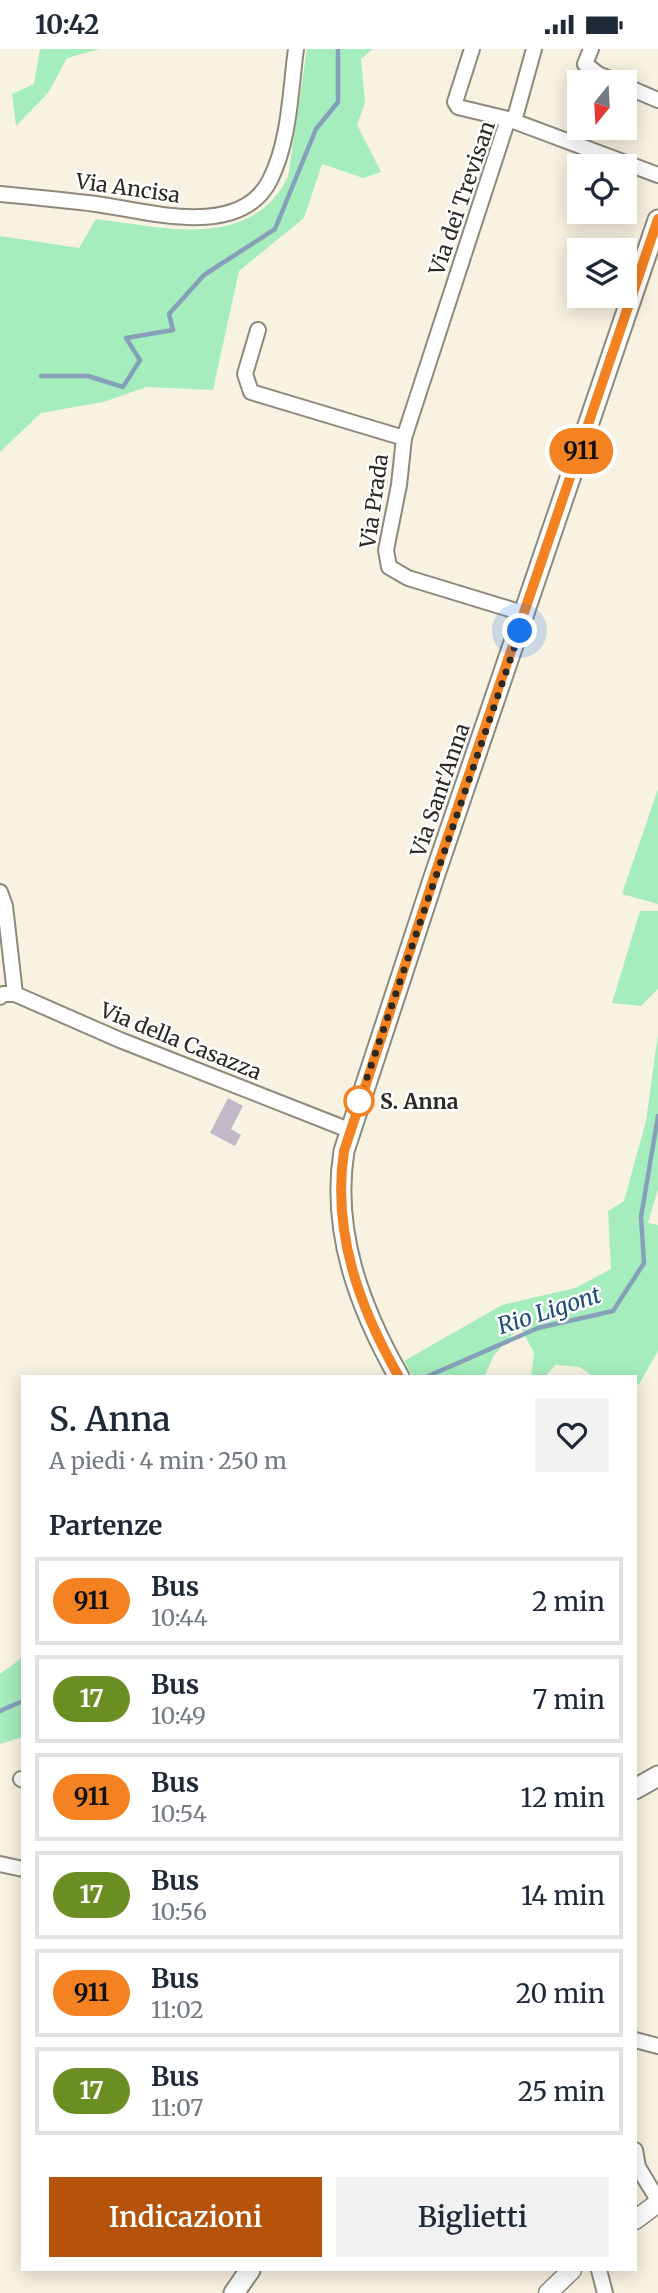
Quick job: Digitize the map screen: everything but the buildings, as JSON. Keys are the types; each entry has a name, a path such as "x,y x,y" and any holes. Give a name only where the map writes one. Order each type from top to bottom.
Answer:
{"main road":[{"name":"Via Sant'Anna","path":"398,1375 354,1283 348,1255 340,1196 349,1130 658,220"},
{"path":"637,1788 658,1776"},
{"path":"234,2293 249,2271"}],"street":[{"name":"Via Ancisa","path":"0,194 96,204 171,217 216,216 247,207 269,183 283,147 296,49"},
{"path":"472,49 455,101 458,107 511,120 534,49"},
{"path":"591,49 585,64 593,70"},
{"path":"637,91 658,100"},
{"name":"Via dei Trevisan","path":"404,438 511,120 658,175"},
{"name":"Via Prada","path":"258,330 245,374 251,392 404,438 399,485 386,549 389,567 408,578 526,614"},
{"path":"0,892 5,906 7,996"},
{"name":"Via della Casazza","path":"7,996 349,1130"},
{"path":"0,1864 21,1869"},
{"path":"637,2041 658,2046"},
{"path":"637,2161 658,2202 637,2218"},
{"path":"548,2293 571,2271"},
{"path":"599,2271 605,2293"}],"green space":[{"path":"40,49 100,49 67,58 48,93 16,126 12,94 34,84"},
{"path":"307,49 373,49 361,59 365,103 357,125 381,172 363,178 322,164 304,218 239,271 213,390 147,387 103,402 41,413 0,452 0,236 79,248 96,219 176,229 203,229 228,225 251,216 272,201 288,177"},
{"path":"658,789 658,904 622,894"},
{"path":"640,911 658,911 658,989 641,1006 612,1003"},
{"path":"658,1034 658,1189 648,1223 658,1225 658,1351 639,1384 637,1375 590,1375 580,1367 555,1365 547,1375 531,1375 534,1353 520,1326 494,1355 485,1375 412,1375 404,1361 502,1305 575,1288 611,1269 608,1211 624,1201 646,1121"},
{"path":"21,1658 21,1738 0,1744 0,1674"}],"waterway":[{"path":"41,376 88,376 123,387 140,360 126,338 173,330 169,314 204,275 275,229 316,129 338,102 338,49"},
{"name":"Rio Ligont","path":"431,1375 538,1328 613,1311 644,1263 641,1217 658,1116"},
{"name":"Rio Ligont","path":"0,1711 21,1702"}],"bus line":[{"name":"911","path":"398,1375 354,1283 340,1196 344,1151 434,877 526,614 658,219"}],"place":[{"name":"S. Anna","path":"359,1101"}],"route":[{"path":"359,1101 520,631"}]}
